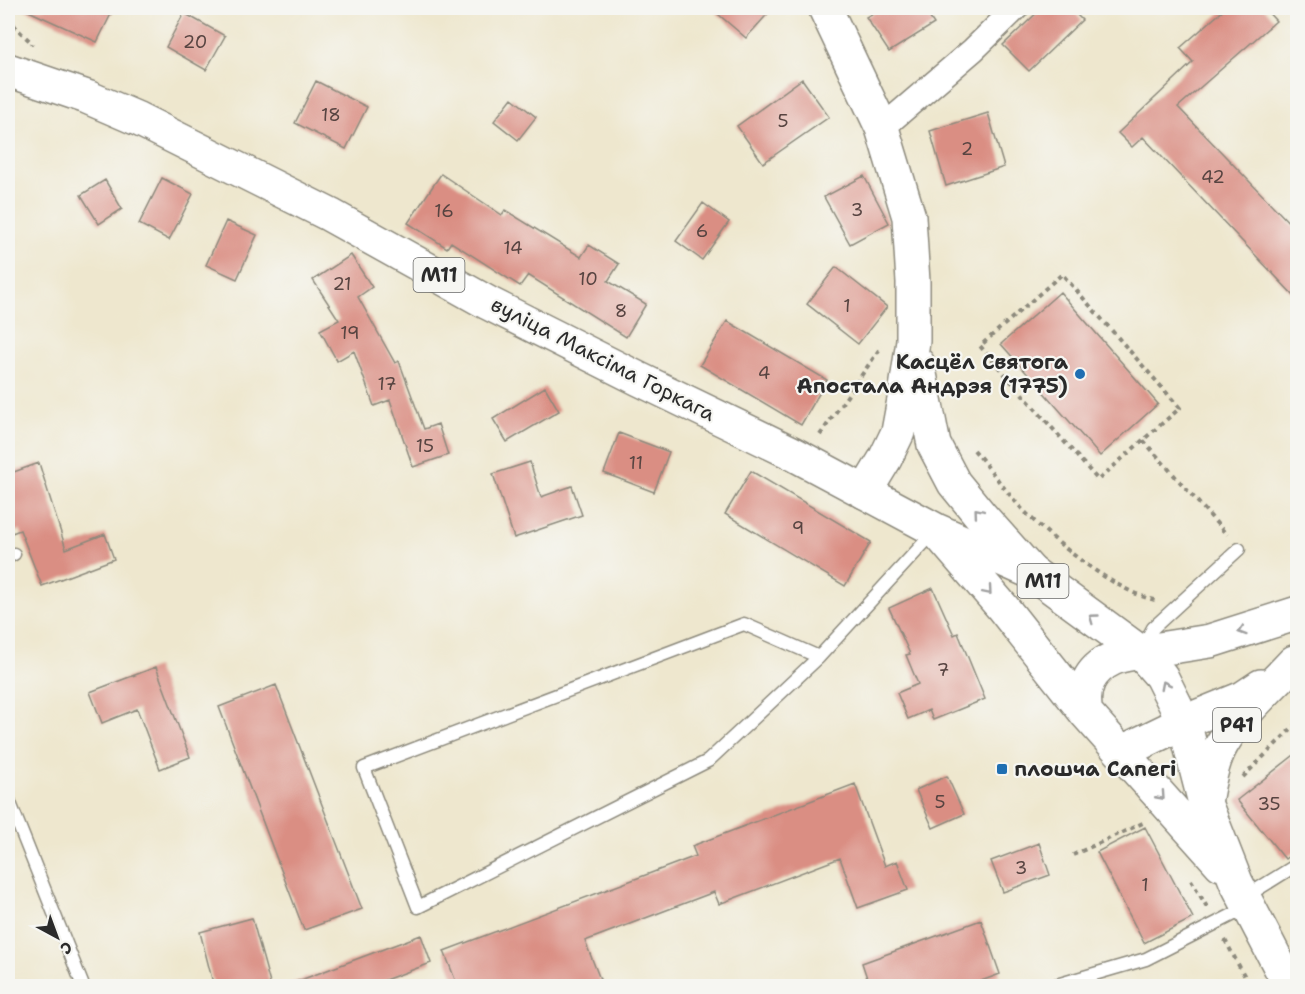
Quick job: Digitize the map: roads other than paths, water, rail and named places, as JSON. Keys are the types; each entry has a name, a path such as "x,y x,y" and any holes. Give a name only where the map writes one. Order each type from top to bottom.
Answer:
{"main road":[{"path":"825,8 882,128 909,217 913,282 899,341 898,432 865,492"},
{"name":"вуліца Максіма Горкага","path":"8,70 87,97 138,119 330,215 488,303 790,452 936,530 1031,572 1140,652"},
{"path":"899,341 934,445 954,483 1031,572"},
{"name":"вуліца Максіма Горкага","path":"936,530 1003,608 1086,713"},
{"path":"1086,713 1083,700 1087,681 1097,669 1113,658 1210,641 1298,613"},
{"name":"М11","path":"1140,652 1161,676 1184,722 1205,803 1243,896 1292,982"},
{"name":"Р41","path":"1184,722 1243,698 1296,661"},
{"name":"Р41","path":"1205,803 1212,770 1222,744 1296,661"},
{"name":"М11","path":"1086,713 1122,752 1243,896"},
{"path":"1122,752 1184,722"}],"street":[{"path":"882,128 972,50 1016,8"}],"lane":[{"path":"819,657 744,624 364,768 418,907 708,761 819,657 936,530"},
{"path":"1140,652 1153,628 1239,549"},
{"path":"8,798 83,987"},
{"path":"1053,987 1146,959 1217,924 1243,896 1298,864"}],"place":[{"name":"Касцёл Святога Апостала Андрэя (1775)","path":"1080,374"},
{"name":"плошча Сапегі","path":"1002,769"}]}
